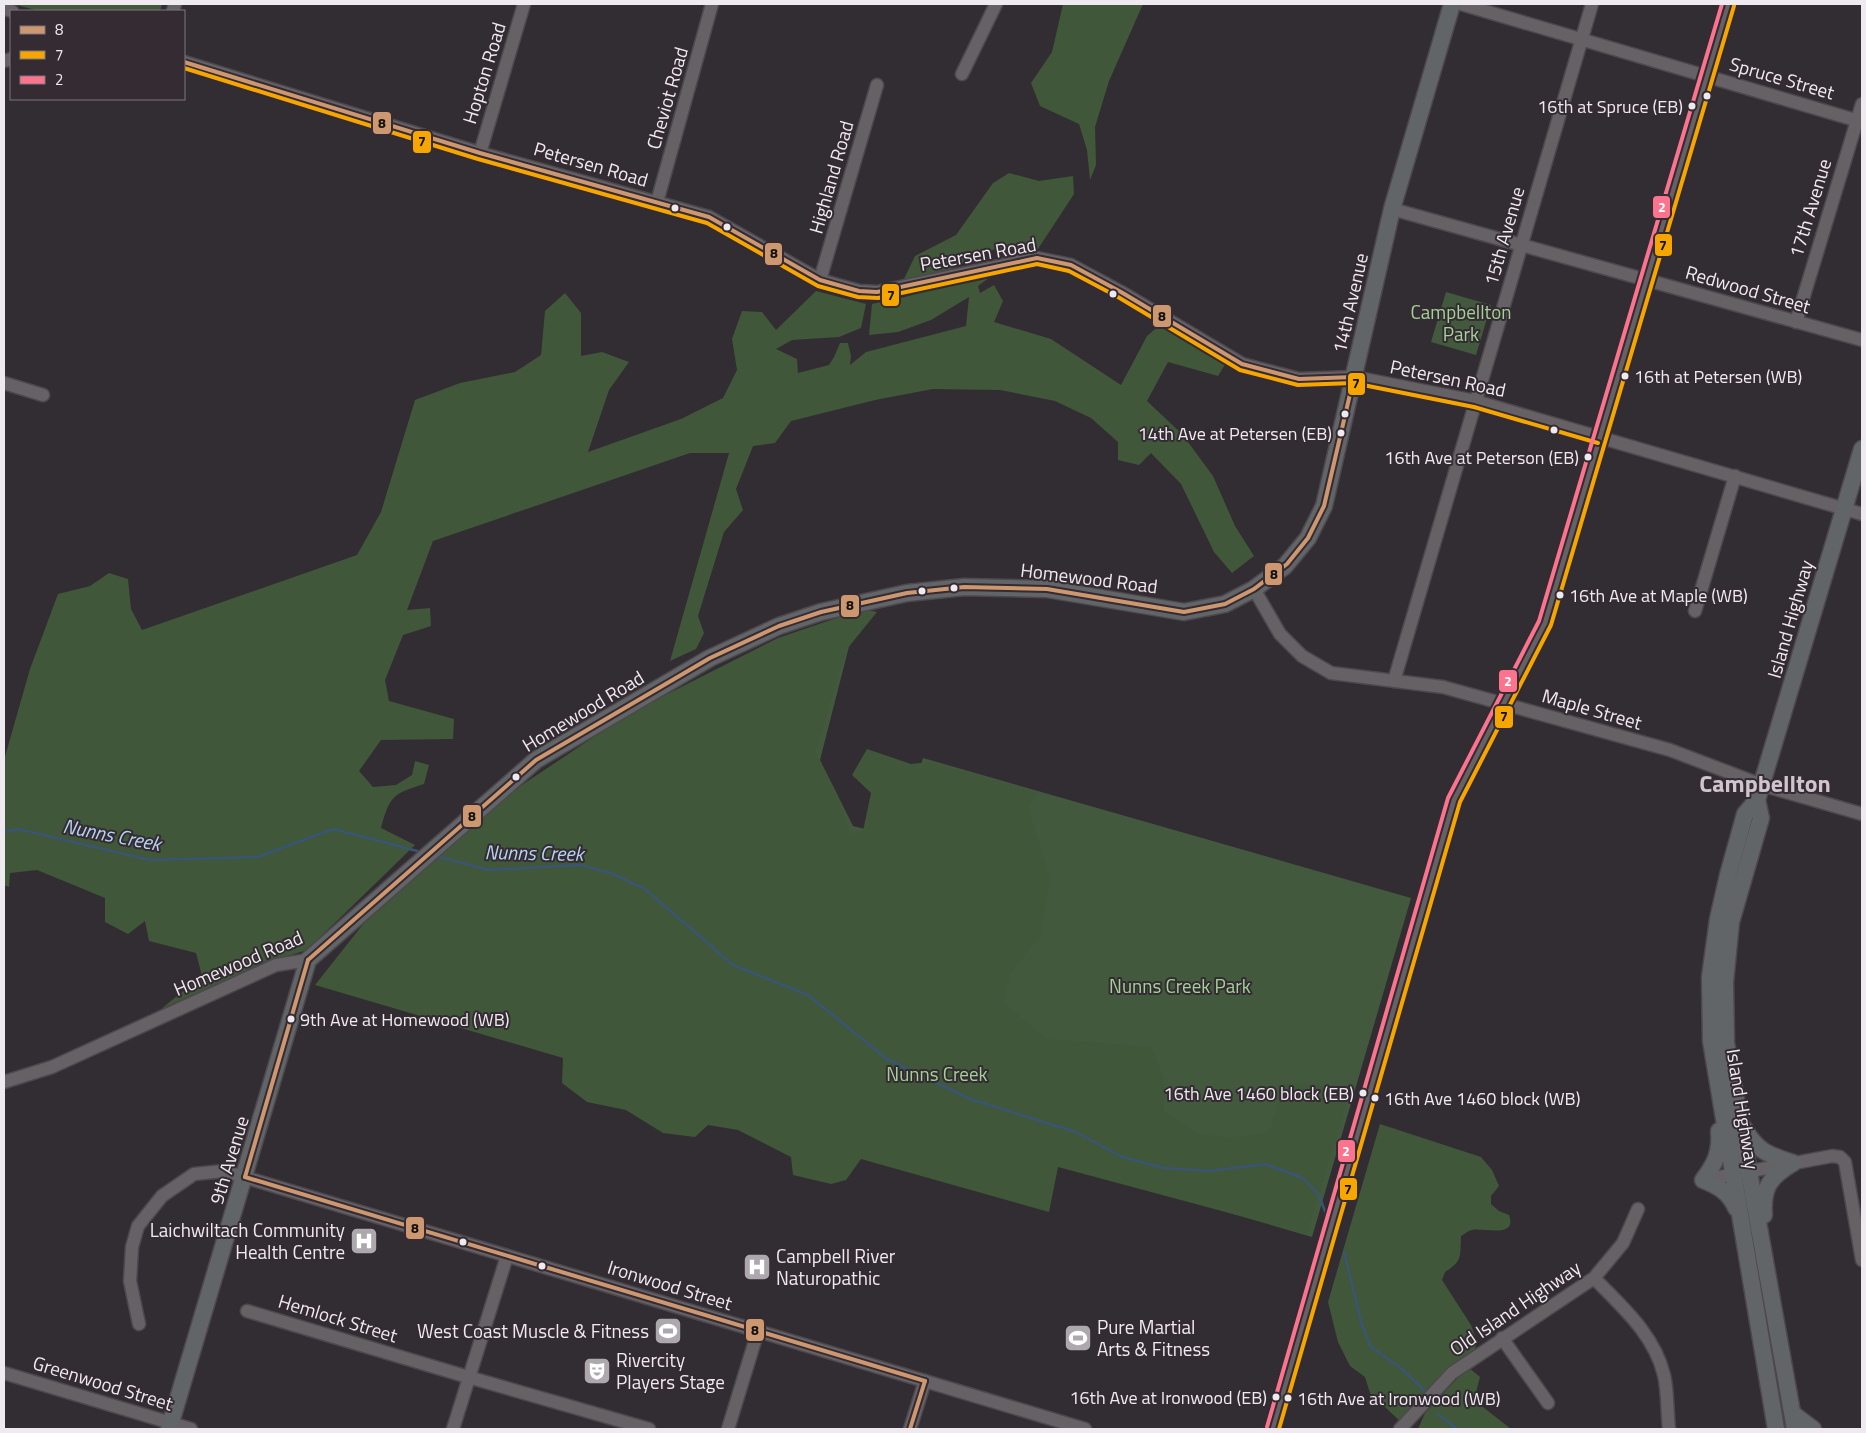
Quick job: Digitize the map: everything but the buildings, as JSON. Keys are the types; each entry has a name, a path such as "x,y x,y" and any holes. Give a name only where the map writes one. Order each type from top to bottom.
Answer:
{"main road":[{"name":"14th Avenue","path":"1254,590 1287,564 1308,538 1324,506 1392,209 1452,4"},
{"name":"Island Highway","path":"1794,1421 1768,1274 1741,1173 1711,1041 1710,977 1718,919 1745,814 1760,792 1862,449"},
{"name":"Homewood Road","path":"308,960 536,760 710,658 779,626 821,612 907,593 964,587 1047,589 1184,612 1225,604 1254,590"},
{"name":"Island Highway","path":"1760,792 1761,818 1731,922 1725,982 1726,1042 1740,1119 1740,1216 1776,1429"},
{"name":"9th Avenue","path":"170,1426 308,960"},
{"path":"1711,1041 1720,1148 1714,1164 1703,1180 1718,1186 1727,1193 1733,1199 1740,1216"},
{"path":"1740,1119 1754,1143 1762,1151 1793,1163"},
{"path":"1768,1274 1763,1205 1765,1193 1771,1179 1793,1163"},
{"path":"1794,1421 1813,1429"}],"street":[{"name":"Hopton Road","path":"480,153 524,4"},
{"name":"Cheviot Road","path":"657,202 712,4"},
{"path":"962,74 996,4"},
{"name":"Spruce Street","path":"1461,4 1859,121"},
{"name":"15th Avenue","path":"1394,681 1592,4"},
{"path":"1273,1429 1454,800 1544,623 1728,4"},
{"name":"Petersen Road","path":"185,62 480,153 709,217 820,280 859,291 877,292 1037,258 1071,265 1121,292 1242,364 1300,379 1354,377 1475,401 1862,514"},
{"name":"Highland Road","path":"820,280 877,85"},
{"name":"17th Avenue","path":"1796,322 1859,121 1862,104"},
{"name":"Redwood Street","path":"1392,209 1862,340"},
{"path":"4,383 43,395"},
{"path":"1695,611 1735,476"},
{"name":"Maple Street","path":"1254,590 1280,634 1302,656 1331,673 1443,687 1670,750 1760,792 1862,814"},
{"name":"Homewood Road","path":"4,1082 52,1067 276,965 308,960"},
{"path":"1703,1180 1832,1156 1840,1157 1845,1162 1862,1260"},
{"name":"Ironwood Street","path":"139,1324 130,1281 132,1247 138,1226 162,1196 194,1174 224,1171 924,1381 1053,1425 1085,1429"},
{"name":"Old Island Highway","path":"1400,1429 1452,1373 1594,1278 1623,1244 1638,1209"},
{"path":"454,1429 468,1377 507,1256"},
{"path":"1594,1278 1643,1330 1656,1352 1664,1376 1669,1429"},
{"name":"Hemlock Street","path":"247,1310 468,1377 649,1429"},
{"path":"728,1429 758,1331"},
{"path":"1502,1338 1548,1403"},
{"name":"Greenwood Street","path":"4,1373 170,1426 191,1429"},
{"path":"910,1429 924,1381"}],"green space":[{"path":"13,4 162,4 160,10 35,10"},
{"path":"1063,4 1143,4 1109,81 1095,127 1096,165 1090,180 1087,150 1079,124 1040,106 1031,83 1052,52"},
{"path":"1009,173 1039,181 1073,176 1074,194 1038,249 995,249 948,270 904,279 915,256 956,235 993,183"},
{"path":"997,272 978,286 980,293 994,285 1003,301 994,322 1051,339 1121,385 1147,336 1160,325 1226,363 1218,376 1168,362 1147,401 1182,434 1213,476 1235,526 1254,556 1232,573 1214,552 1181,484 1151,453 1139,465 1118,460 1118,442 1091,418 1055,401 1000,390 933,389 875,400 791,421 775,443 753,446 736,489 743,510 724,532 698,616 704,633 696,649 670,661 729,453 690,453 433,541 407,610 430,608 431,626 403,635 385,680 389,701 454,719 453,739 381,740 359,771 373,787 396,785 412,775 415,761 429,765 424,784 405,790 390,802 381,828 415,845 307,950 265,963 161,1009 202,976 196,953 149,941 145,921 128,934 105,922 105,898 37,870 10,873 9,887 4,885 4,760 30,669 58,594 90,586 109,573 128,579 131,609 142,630 357,555 381,512 415,400 460,383 515,372 541,355 545,311 565,293 581,313 581,356 602,352 629,362 609,390 588,452 681,419 723,398 737,370 732,339 742,311 762,312 776,330 816,291 866,304 861,328 839,337 792,340 776,349 797,359 798,373 829,365 840,343 848,343 851,356 850,365 866,352 966,326 969,297 931,320 898,332 869,335 872,304"},
{"name":"Campbellton Park","path":"1446,292 1491,305 1476,355 1431,342"},
{"path":"863,609 877,612 847,649 815,752 837,794 850,834 863,831 871,793 852,775 867,749 911,764 929,762 1037,792 1028,809 1050,878 1040,936 1010,973 1004,1002 1045,1039 1151,1047 1164,1079 1164,1112 1198,1134 1232,1138 1269,1132 1285,1083 1318,1085 1348,1100 1307,1234 1058,1167 1049,1212 861,1159 846,1180 831,1184 793,1175 791,1157 738,1130 708,1125 695,1137 663,1133 626,1110 587,1102 562,1083 563,1058 315,985 364,923 516,789 628,714 778,638"},
{"name":"Nunns Creek Park","path":"856,619 820,760 853,826 901,838 923,758 1411,898 1312,1237 1058,1163 664,705"},
{"path":"1380,1124 1481,1157 1492,1170 1499,1186 1491,1196 1491,1204 1499,1211 1509,1215 1510,1222 1504,1230 1477,1229 1461,1236 1461,1249 1458,1261 1445,1272 1442,1280 1471,1325 1477,1342 1475,1349 1435,1382 1401,1422 1370,1393 1365,1377 1350,1366 1338,1342 1328,1302"},
{"path":"1468,1367 1480,1377 1474,1400 1511,1429 1418,1429 1425,1413"}],"waterway":[{"name":"Nunns Creek","path":"4,832 18,829 150,860 258,857 333,829 421,852"},
{"name":"Nunns Creek","path":"436,856 489,870 580,865 611,873 645,889 733,965 808,995 887,1059 970,1099 1076,1132 1122,1157 1164,1168 1210,1171 1265,1164 1303,1178 1319,1195 1327,1217"},
{"name":"Nunns Creek","path":"1344,1252 1362,1325 1371,1347 1401,1368 1425,1391"},
{"name":"Nunns Creek","path":"1438,1414 1457,1429"}],"transit line":[{"name":"2","path":"1267,1427 1448,798 1539,621 1722,4"},
{"name":"7","path":"1279,1429 1460,802 1551,625 1734,6"},
{"name":"8","path":"185,62 480,153 709,217 820,280 859,291 877,292 1037,258 1071,265 1121,292 1242,364 1299,379 1354,377"},
{"name":"7","path":"185,68 478,159 707,223 818,286 858,297 878,298 1037,264 1069,271 1118,297 1240,370 1298,385 1353,383 1474,407 1598,443"},
{"name":"8","path":"308,960 536,760 710,658 779,626 821,612 907,593 964,587 1047,589 1184,612 1225,604 1254,589 1287,564 1308,538 1324,506 1354,377"},
{"name":"8","path":"245,1177 308,960"},
{"name":"8","path":"245,1177 925,1381"},
{"name":"8","path":"910,1429 925,1381"}],"place":[{"name":"16th at Spruce (EB)","path":"1692,106"},
{"name":"16th at Petersen (WB)","path":"1625,376"},
{"name":"14th Ave at Petersen (EB)","path":"1341,433"},
{"name":"16th Ave at Peterson (EB)","path":"1588,457"},
{"name":"16th Ave at Maple (WB)","path":"1560,595"},
{"name":"9th Ave at Homewood (WB)","path":"291,1019"},
{"name":"16th Ave 1460 block (EB)","path":"1363,1093"},
{"name":"16th Ave 1460 block (WB)","path":"1375,1098"},
{"name":"Laichwiltach Community Health Centre","path":"364,1241"},
{"name":"Campbell River Naturopathic","path":"757,1267"},
{"name":"West Coast Muscle & Fitness","path":"668,1331"},
{"name":"Pure Martial Arts & Fitness","path":"1078,1338"},
{"name":"Rivercity Players Stage","path":"597,1371"},
{"name":"16th Ave at Ironwood (EB)","path":"1276,1397"},
{"name":"16th Ave at Ironwood (WB)","path":"1288,1398"}],"district":[{"name":"Campbellton","path":"1765,784"}]}
